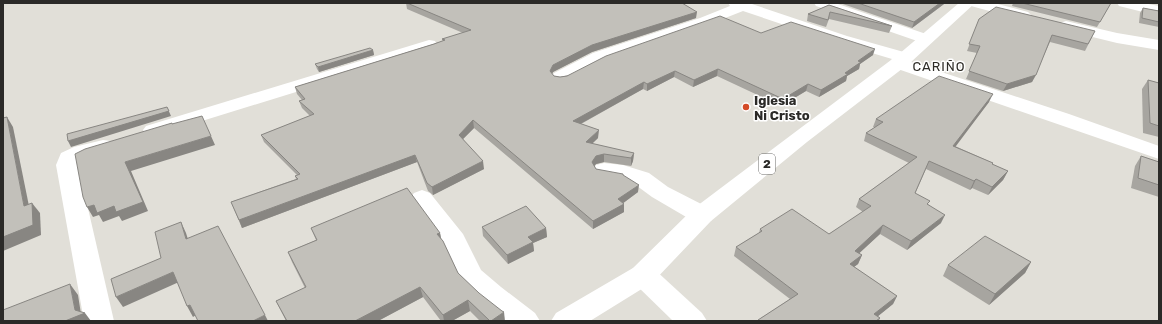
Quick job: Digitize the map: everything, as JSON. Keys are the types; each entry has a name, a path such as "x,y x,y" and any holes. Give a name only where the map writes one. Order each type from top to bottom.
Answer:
{"main road":[{"path":"821,3 926,39"},
{"name":"2","path":"566,321 643,275 702,215 902,60 968,3"},
{"path":"976,3 1116,38 1159,45"},
{"path":"1124,3 1159,11"},
{"path":"560,77 599,57 705,21 739,4 902,60 1010,102 1099,130 1159,153"},
{"path":"99,321 67,165 69,158 82,152 429,45"},
{"path":"604,170 623,172 641,178 660,192 702,215"},
{"path":"422,198 454,240 471,276 491,295 525,321"},
{"path":"643,275 692,321"}],"building":[{"path":"407,3 682,3 697,12 592,45 553,65 550,71 554,76 560,77 567,76 606,56 720,16 761,33 791,22 875,49 858,61 861,62 845,73 848,74 821,90 808,84 783,99 718,69 694,80 675,71 647,84 644,82 573,121 599,130 586,142 634,153 631,158 604,154 596,156 592,162 596,169 623,174 639,185 618,199 624,204 593,221 473,120 459,135 483,161 432,187 427,183 415,155 239,220 231,202 298,179 295,176 300,174 261,135 314,114 299,101 305,99 295,87 434,44 445,40 442,39 471,30"},
{"path":"858,3 940,3 914,22"},
{"path":"1022,3 1111,3 1100,22"},
{"path":"829,5 892,26 830,12 828,20 808,14"},
{"path":"996,7 1095,31 1088,44 1052,35 1036,75 1007,84 969,71 980,46 969,44 979,19"},
{"path":"1143,8 1159,11 1159,22 1142,18"},
{"path":"370,48 373,50 318,67 315,64"},
{"path":"939,76 993,94 953,146 1008,171 992,187 976,179 974,181 929,161 915,193 930,201 927,204 945,215 911,241 883,225 855,251 862,255 850,264 897,296 874,314 880,318 876,321 759,321 758,320 798,294 736,247 762,231 760,229 792,209 829,234 871,206 859,199 917,157 866,133 883,122 876,119"},
{"path":"1148,80 1159,83 1159,126 1150,123"},
{"path":"167,107 169,111 68,141 67,134"},
{"path":"202,116 211,136 125,162 143,202 116,212 114,206 97,213 94,205 87,207 83,197 75,154 85,149 172,123"},
{"path":"7,117 24,206 32,203 33,225 3,237 3,118"},
{"path":"1141,156 1159,162 1159,185 1138,178"},
{"path":"407,188 440,233 437,234 443,241 458,273 479,293 504,312 490,321 468,300 443,315 420,287 355,321 287,321 276,301 306,287 288,252 317,240 311,228"},
{"path":"526,206 546,228 528,237 533,242 507,255 482,227"},
{"path":"181,222 186,239 218,226 265,315 253,321 198,321 190,305 187,306 173,272 116,297 111,279 161,258 155,232"},
{"path":"985,236 1031,262 995,294 948,265"},
{"path":"70,284 75,310 85,313 65,321 3,321 3,310"}],"place":[{"name":"Iglesia Ni Cristo","path":"746,107"}],"district":[{"name":"CARIÑO","path":"939,66"}]}
